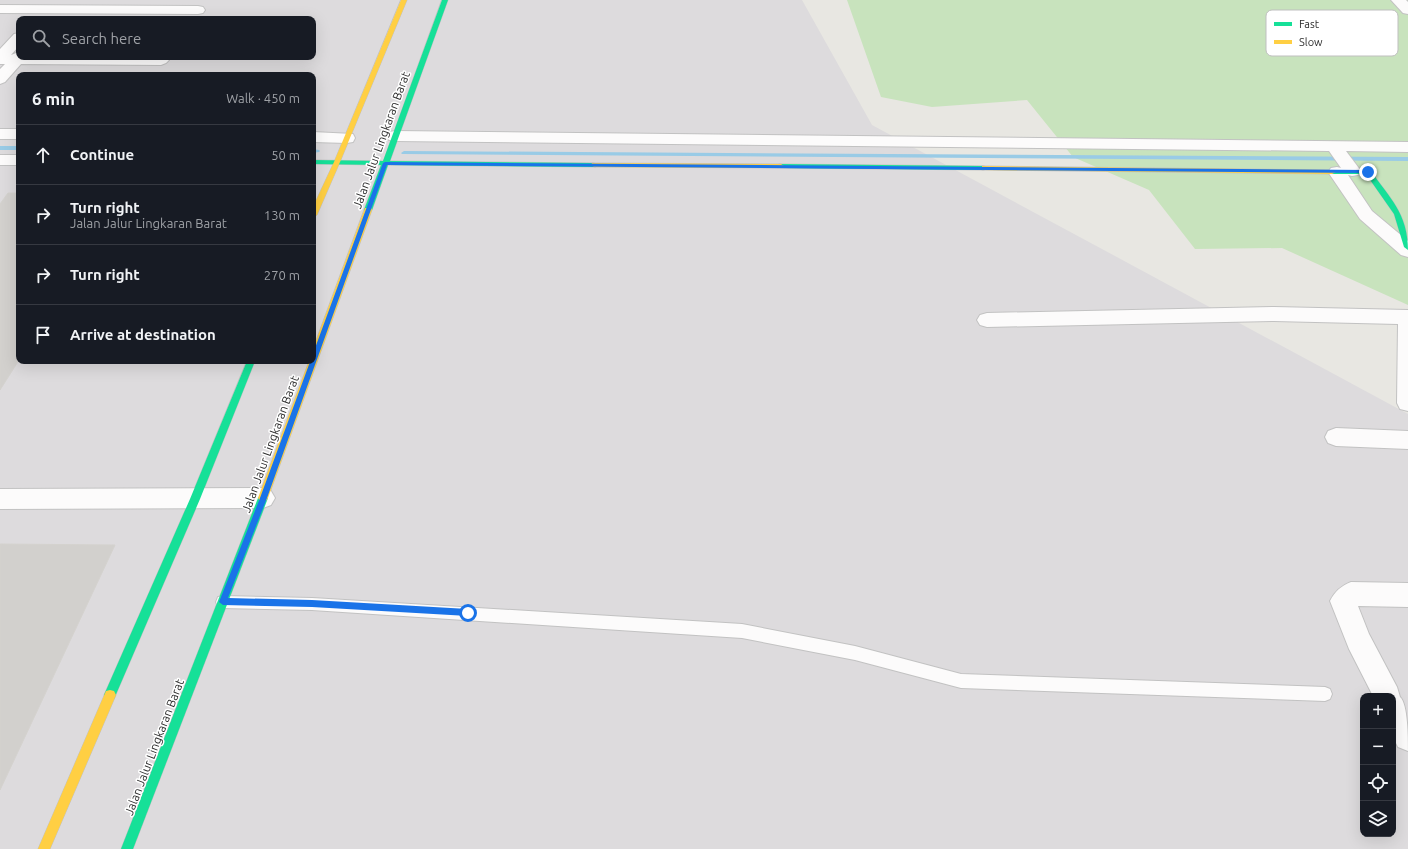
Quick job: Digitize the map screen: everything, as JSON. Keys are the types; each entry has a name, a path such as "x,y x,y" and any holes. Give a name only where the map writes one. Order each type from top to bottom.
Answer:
{"main road":[{"path":"316,210 338,162 404,0"},
{"name":"Jalan Jalur Lingkaran Barat","path":"316,352 445,0"},
{"path":"316,162 1351,170 1398,214 1408,247"},
{"path":"44,849 195,499 250,364"},
{"name":"Jalan Jalur Lingkaran Barat","path":"127,849 263,498 312,364"}],"street":[{"path":"1398,0 1408,10"},
{"path":"0,9 198,10"},
{"path":"0,59 16,40"},
{"path":"0,59 16,58"},
{"path":"0,79 16,60"},
{"path":"0,120 16,120"},
{"path":"0,134 16,134"},
{"path":"395,136 1336,148 1408,147"},
{"path":"316,137 347,138"},
{"path":"1336,148 1351,170 1366,215 1408,251"},
{"path":"0,160 16,160"},
{"path":"987,320 1274,314 1408,317"},
{"path":"1408,321 1406,391 1408,403"},
{"path":"1336,438 1408,440"},
{"path":"0,500 263,498"},
{"path":"1385,693 1358,640 1343,601 1351,594 1408,595"},
{"path":"1396,714 1408,737"}],"lane":[{"path":"223,602 320,604 742,631 855,653 961,681 1325,694"}],"shaded area":[{"path":"0,0 802,0 872,125 1408,414 1408,849 0,849"}],"green space":[{"path":"847,0 1408,0 1408,305 1282,248 1195,249 1149,190 1073,157 1027,100 932,107 881,97"}],"building":[{"path":"8,193 16,193 16,364 0,390 0,204"},
{"path":"0,544 115,545 0,790"}],"waterway":[{"path":"0,148 16,148"},
{"path":"404,153 1408,159"}],"traffic: fast":[{"path":"368,210 445,0"},
{"path":"316,162 594,165"},
{"path":"781,166 984,168"},
{"path":"1332,172 1368,172 1398,214 1408,247"},
{"path":"110,695 195,499 250,364"},
{"path":"127,849 263,498"}],"traffic: slow":[{"path":"316,208 337,162 404,0"},
{"path":"594,165 781,166"},
{"path":"984,168 1332,172"},
{"path":"316,353 368,210"},
{"path":"263,498 312,364"},
{"path":"44,849 110,695"}],"route":[{"path":"468,613 312,604 223,602 263,498 385,163 1368,172"}]}
